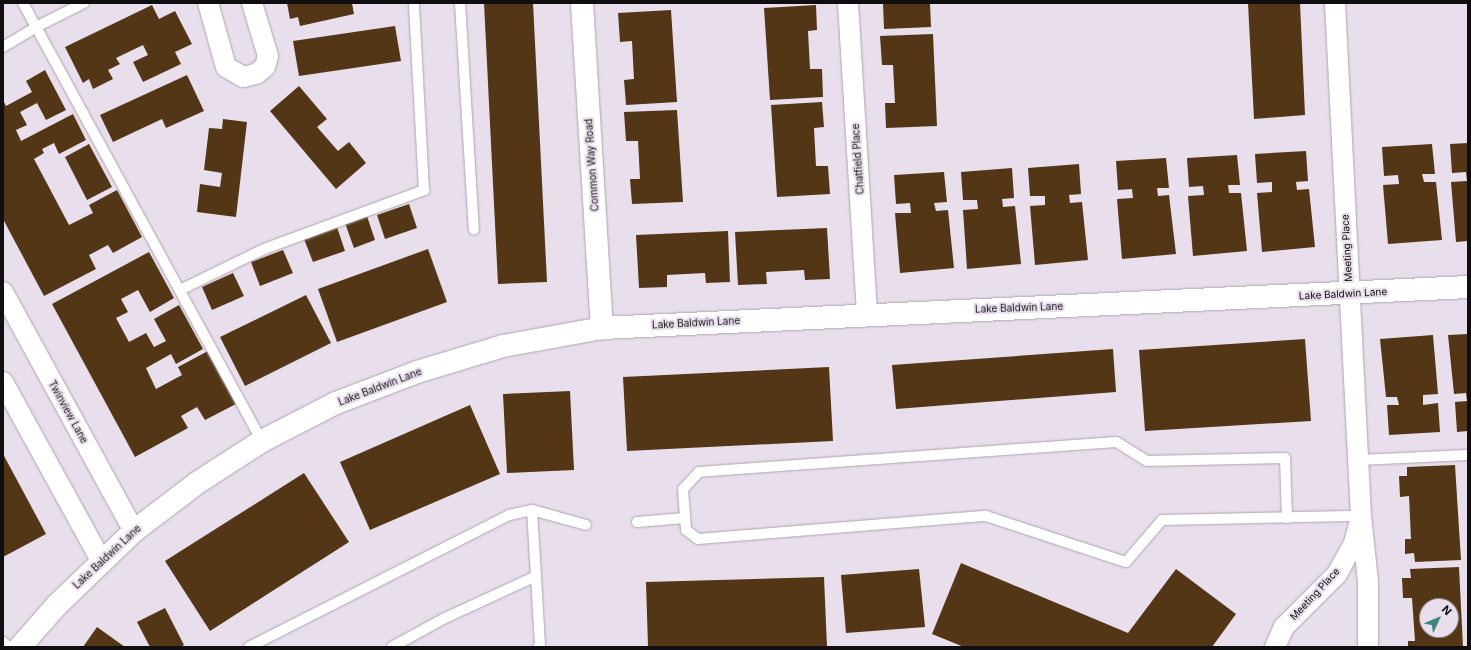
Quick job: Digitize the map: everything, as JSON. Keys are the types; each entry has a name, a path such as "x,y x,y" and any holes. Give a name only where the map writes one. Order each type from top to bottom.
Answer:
{"street":[{"path":"208,3 226,66 243,78 256,74 265,66 268,56 252,3"},
{"name":"Common Way Road","path":"582,3 602,328"},
{"name":"Chatfield Place","path":"848,3 867,315"},
{"name":"Meeting Place","path":"1335,3 1361,516 1368,581 1368,647"},
{"name":"Lake Baldwin Lane","path":"20,647 56,606 134,531 197,483 262,441 336,403 417,372 503,346 602,328 1349,294 1468,287"},
{"name":"Twinview Lane","path":"3,292 134,531"},
{"path":"3,382 102,562"},
{"name":"Meeting Place","path":"1275,647 1284,627 1337,574 1354,543 1361,516"}],"lane":[{"path":"24,3 262,441"},
{"path":"3,47 36,27 84,3"},
{"path":"180,290 264,249 424,190 414,3"},
{"path":"460,3 474,230"},
{"path":"1287,518 1285,458 1147,461 1116,442 699,472 683,489 686,530 698,539 986,516 1126,562 1162,520 1287,518 1361,516"},
{"path":"1358,460 1468,454"},
{"path":"249,647 509,515 532,510 586,525"},
{"path":"532,510 540,646 538,647"},
{"path":"637,522 685,518"},
{"path":"392,647 443,619 536,576"},
{"path":"3,642 9,647"}],"building":[{"path":"287,3 352,3 354,14 300,26 298,17 290,19"},
{"path":"484,3 533,3 547,282 498,284"},
{"path":"883,3 930,3 931,27 884,29"},
{"path":"1248,3 1300,3 1305,115 1254,119"},
{"path":"152,5 159,19 175,11 192,44 175,52 181,64 143,82 133,62 148,55 143,45 116,58 120,64 108,70 113,79 93,89 89,79 83,83 65,47"},
{"path":"816,5 817,30 808,31 810,69 822,69 823,97 770,100 764,8"},
{"path":"671,10 677,102 626,105 624,80 634,79 632,41 620,42 618,13"},
{"path":"395,26 401,61 299,76 293,41"},
{"path":"933,34 937,126 886,128 885,103 895,103 893,65 882,65 880,36"},
{"path":"45,70 66,110 46,120 37,103 20,112 27,125 16,130 21,141 73,114 86,140 59,154 54,143 42,149 44,153 34,159 69,225 93,213 89,205 117,190 142,237 113,253 108,245 89,255 96,269 44,296 3,219 3,100 6,106 32,92 26,81"},
{"path":"187,75 204,111 166,128 162,119 113,142 100,115"},
{"path":"299,86 327,119 317,127 338,151 349,142 366,163 336,189 270,111"},
{"path":"822,102 824,127 814,128 816,166 828,166 830,194 777,197 771,105"},
{"path":"677,110 683,202 632,204 630,179 640,179 638,141 626,141 624,112"},
{"path":"223,119 247,122 236,217 197,212 200,184 220,187 222,173 204,170 209,128 222,129"},
{"path":"1468,143 1468,241 1456,242 1451,182 1467,181 1466,172 1452,173 1450,144"},
{"path":"89,144 112,187 87,200 65,157"},
{"path":"1432,144 1435,174 1422,174 1424,182 1436,182 1442,240 1388,244 1383,185 1399,184 1398,175 1384,176 1382,147"},
{"path":"1306,151 1308,181 1296,182 1297,190 1309,189 1315,247 1262,252 1257,193 1272,192 1272,182 1257,183 1255,154"},
{"path":"1237,155 1240,185 1228,185 1229,193 1241,193 1247,251 1193,256 1188,196 1204,195 1203,186 1189,187 1187,158"},
{"path":"1166,158 1169,188 1157,188 1158,196 1169,195 1176,254 1122,259 1117,199 1133,198 1132,189 1118,190 1116,161"},
{"path":"1079,164 1081,194 1069,195 1070,203 1082,202 1088,260 1035,265 1030,206 1045,205 1045,196 1030,196 1028,168"},
{"path":"1012,168 1014,198 1002,199 1003,207 1015,206 1021,264 967,269 963,210 978,209 977,200 963,200 961,172"},
{"path":"944,172 947,202 934,203 936,211 948,210 954,268 900,273 895,213 911,213 910,203 896,204 894,175"},
{"path":"409,204 417,228 385,239 377,215"},
{"path":"367,216 375,240 354,248 345,223"},
{"path":"337,227 345,251 313,262 304,239"},
{"path":"827,228 830,279 805,280 804,270 766,272 767,284 738,285 735,232"},
{"path":"728,231 730,282 706,283 705,273 667,275 667,287 639,288 636,235"},
{"path":"428,249 447,302 337,342 318,289"},
{"path":"283,250 293,273 260,286 251,262"},
{"path":"149,252 174,298 150,312 138,290 121,299 128,312 116,318 129,342 146,333 154,347 166,341 154,319 179,305 203,349 176,364 171,354 146,368 156,389 182,375 178,367 208,351 236,404 205,420 197,407 181,416 188,428 135,457 52,304"},
{"path":"233,273 244,296 212,310 202,287"},
{"path":"306,295 331,343 245,386 220,337"},
{"path":"1468,334 1468,431 1457,432 1455,402 1467,401 1466,393 1454,394 1448,335"},
{"path":"1433,335 1438,394 1423,395 1423,405 1438,403 1440,432 1389,435 1387,405 1399,405 1397,397 1386,397 1380,339"},
{"path":"1305,339 1311,421 1145,431 1139,350"},
{"path":"1113,349 1116,392 896,409 892,365"},
{"path":"829,367 833,441 627,451 623,377"},
{"path":"570,391 574,470 507,473 503,394"},
{"path":"470,405 500,474 370,530 340,462"},
{"path":"3,454 46,534 3,557"},
{"path":"1455,465 1461,560 1415,562 1414,553 1405,554 1405,539 1411,539 1409,496 1400,497 1399,476 1407,476 1407,467"},
{"path":"304,473 349,542 210,631 165,561"},
{"path":"961,563 1128,633 1176,569 1236,614 1212,647 964,647 932,634"},
{"path":"1459,567 1463,647 1408,647 1408,641 1415,641 1412,598 1403,598 1402,578 1411,578 1410,569"},
{"path":"919,569 925,627 846,633 841,575"},
{"path":"824,577 827,647 648,647 646,582"},
{"path":"165,608 184,645 180,647 150,647 137,622"},
{"path":"97,627 125,647 83,647"}]}
